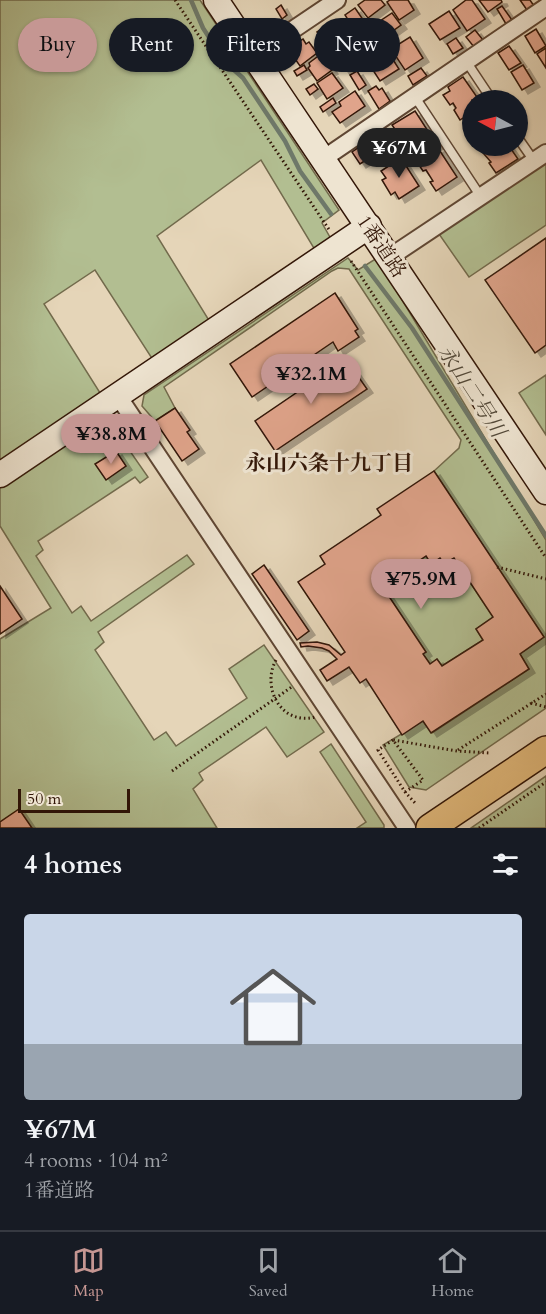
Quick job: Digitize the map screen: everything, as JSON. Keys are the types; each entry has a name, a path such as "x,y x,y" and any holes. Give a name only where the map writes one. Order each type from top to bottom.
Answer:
{"main road":[{"path":"430,828 546,750"}],"street":[{"name":"1番道路","path":"216,0 228,18"},
{"path":"302,24 337,0"},
{"path":"323,159 546,7"},
{"name":"1番道路","path":"265,72 546,492"},
{"path":"390,257 540,158"},
{"path":"0,475 369,226"},
{"path":"118,396 407,828"}],"lane":[{"path":"466,61 485,90"},
{"path":"415,97 481,197"},
{"path":"528,147 540,158"}],"path":[{"path":"176,0 358,270 546,558"},
{"path":"497,567 546,579"},
{"path":"286,650 277,657 269,676 274,699 284,710 297,718 310,718 328,711"},
{"path":"172,771 305,677"},
{"path":"457,751 546,694"},
{"path":"531,703 546,706"},
{"path":"393,740 423,780 405,792"},
{"path":"416,804 405,792 378,750 393,740 457,751 490,753"},
{"path":"479,828 546,782"}],"green space":[{"path":"0,0 200,0 212,18 206,18 206,72 248,72 339,210 322,223 331,239 315,250 261,160 157,236 210,322 153,360 95,270 44,304 102,396 0,462"},
{"path":"546,163 546,225 469,277 439,234"},
{"path":"348,258 358,270 377,258 546,540 546,708 426,790 409,787 383,745 423,721 432,733 529,669 520,654 544,637 434,471 459,448 461,440 349,269 338,268 332,271 164,387 175,408 155,421 142,406 144,395"},
{"path":"546,375 546,435 519,393"},
{"path":"99,419 109,421 148,477 140,483 135,477 38,541 43,550 36,556 72,613 81,606 91,621 187,555 194,564 98,632 104,642 95,650 154,740 166,732 176,746 247,698 229,669 264,645 324,732 287,757 266,727 199,773 203,780 193,789 217,828 0,828 0,639 51,608 0,526 0,484"},
{"path":"426,556 440,558 445,564 454,558 493,617 476,629 483,640 442,666 437,659 430,664 423,654 426,652 386,592 388,582"},
{"path":"331,744 384,828 357,828 366,822 320,752"},
{"path":"546,776 546,828 471,828"}],"building":[{"path":"365,0 381,0 385,5 368,18 358,5"},
{"path":"408,0 414,10 400,19 387,2"},
{"path":"466,0 472,0 485,19 467,31 453,10"},
{"path":"479,0 501,0 502,2 488,12"},
{"path":"520,0 530,0 534,6 527,10"},
{"path":"281,5 287,15 281,18 276,9"},
{"path":"502,6 512,20 506,24 497,9"},
{"path":"355,8 362,18 347,18 345,15"},
{"path":"449,11 460,28 440,40 429,24"},
{"path":"392,13 396,18 384,18"},
{"path":"536,29 546,46 535,53 525,36"},
{"path":"475,30 483,40 474,47 466,37"},
{"path":"410,37 423,58 405,70 400,62 400,43"},
{"path":"456,38 463,48 453,54 447,44"},
{"path":"302,40 306,44 309,42 314,49 314,55 302,64"},
{"path":"509,46 521,63 509,70 498,53"},
{"path":"546,48 546,68 537,54"},
{"path":"314,59 314,72 329,72 317,81 308,68 309,63"},
{"path":"304,65 307,70 297,76 295,72 302,72"},
{"path":"523,65 534,83 522,90 511,72"},
{"path":"421,68 427,76 413,85 408,76"},
{"path":"358,72 366,85 359,90 350,75"},
{"path":"374,72 394,72 380,81"},
{"path":"332,73 343,88 327,99 317,83"},
{"path":"463,77 472,90 462,90 462,119 460,120 453,103 450,105 443,95 450,91 448,87"},
{"path":"314,84 318,89 310,95 306,89"},
{"path":"376,86 379,90 382,88 390,101 379,109 368,91"},
{"path":"355,91 365,106 340,123 332,112 341,106 339,102"},
{"path":"333,98 336,103 323,112 320,107"},
{"path":"415,111 437,145 416,159 410,151 413,149 407,139 403,141 392,125"},
{"path":"386,129 395,141 360,164 352,152"},
{"path":"438,148 457,177 436,191 426,170 423,171 417,162"},
{"path":"486,156 516,156 518,159 496,173 489,163 491,162"},
{"path":"401,158 419,186 399,199 395,192 391,195 382,180 386,178 381,171"},
{"path":"546,238 546,345 535,353 485,280"},
{"path":"335,293 358,329 355,331 359,337 338,351 333,342 252,397 230,364"},
{"path":"346,359 367,389 275,451 255,421"},
{"path":"175,408 190,430 187,432 199,449 182,461 155,421"},
{"path":"116,451 126,466 106,480 95,464"},
{"path":"434,471 544,637 520,654 529,669 431,733 423,721 402,735 366,679 360,683 349,667 327,681 320,670 337,659 329,651 308,646 301,647 300,643 317,642 329,645 341,655 345,652 298,582 325,564 320,556 381,515 377,509","holes":["426,556 431,564 440,558 444,564 454,558 493,617 476,629 483,640 442,666 437,659 430,664 423,654 426,652 386,592 389,590 388,582"]},
{"path":"264,565 309,631 297,640 252,574"},
{"path":"0,586 22,619 0,634"},
{"path":"19,809 32,828 0,828 0,822"}],"waterway":[{"name":"永山二号川","path":"191,0 203,28 225,62 243,78 285,141 300,171 331,214"},
{"name":"永山二号川","path":"365,266 412,328 546,536"}],"district":[{"name":"永山六条十九丁目","path":"329,463"}]}
